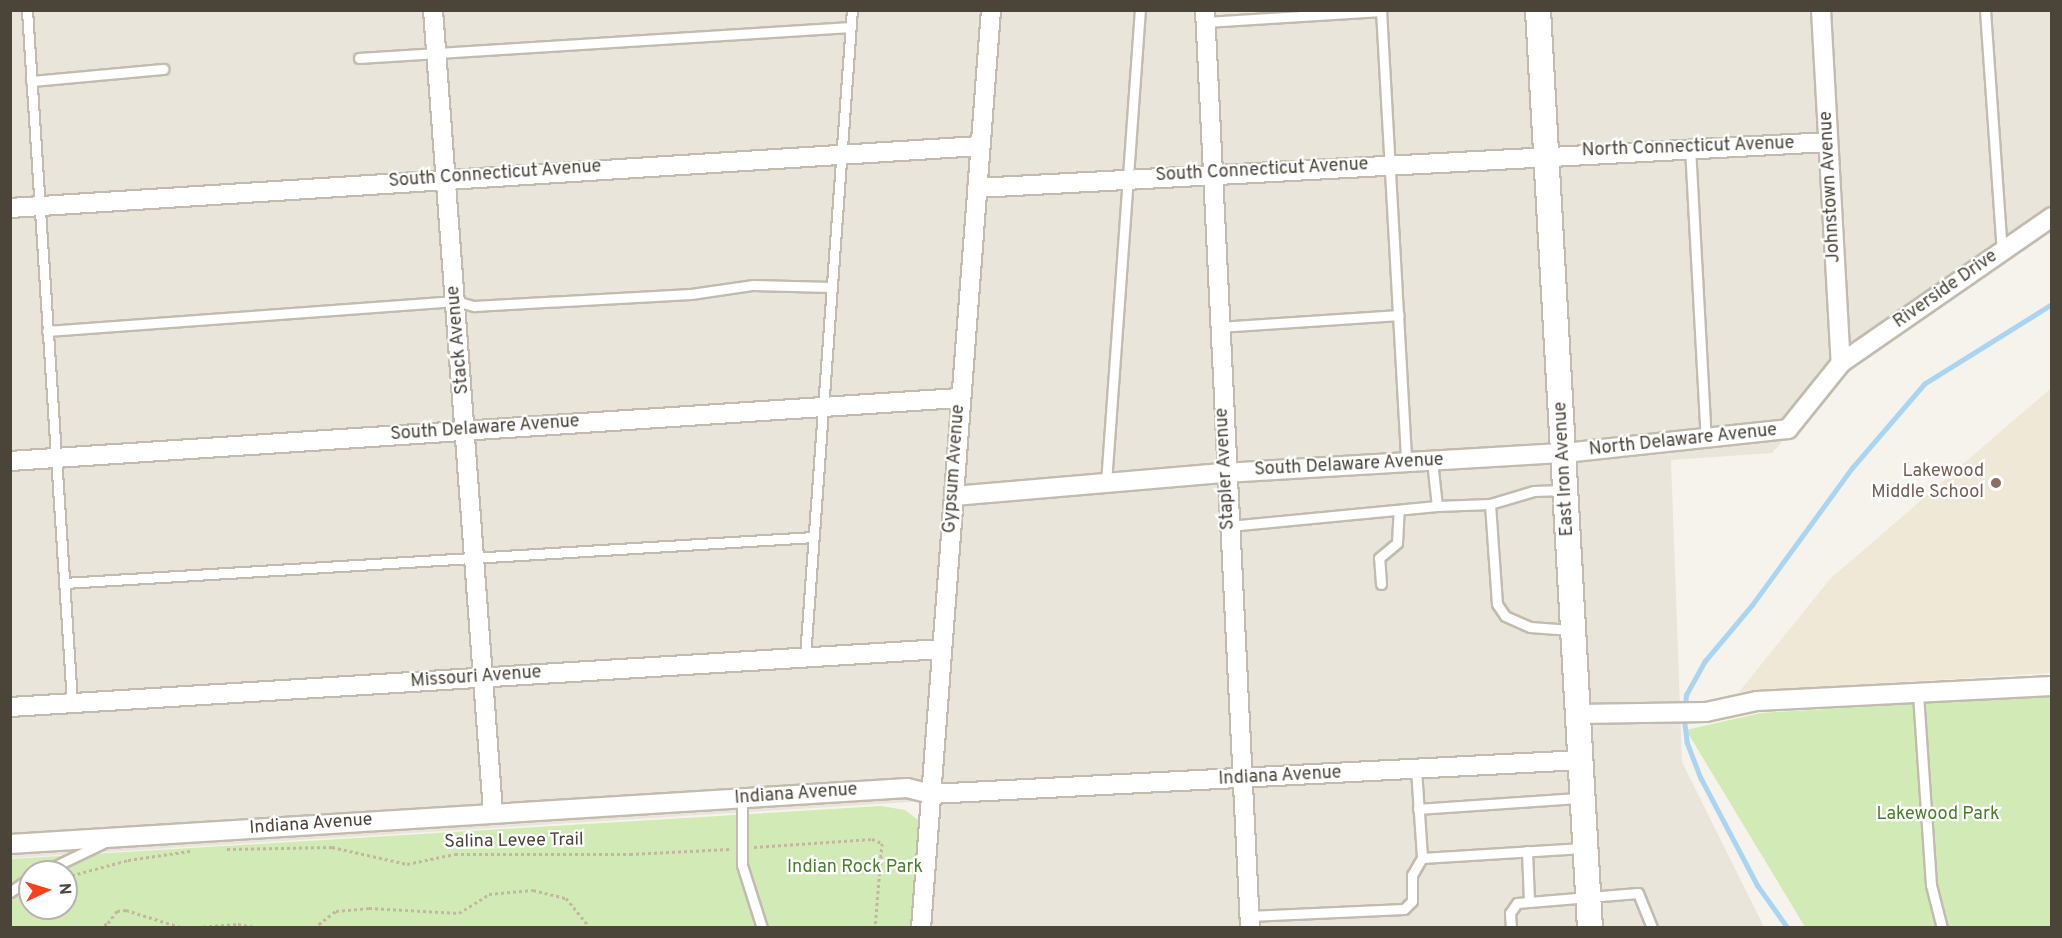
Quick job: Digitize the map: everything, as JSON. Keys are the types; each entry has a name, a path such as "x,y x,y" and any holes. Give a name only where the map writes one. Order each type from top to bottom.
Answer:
{"street":[{"name":"Stack Avenue","path":"433,10 493,812"},
{"name":"Gypsum Avenue","path":"921,927 954,495 959,398 992,10"},
{"name":"East Iron Avenue","path":"1538,10 1590,927"},
{"name":"Johnstown Avenue","path":"1821,10 1841,363"},
{"name":"Stapler Avenue","path":"1206,16 1248,924"},
{"name":"North Connecticut Avenue","path":"1547,154 1828,142"},
{"name":"South Connecticut Avenue","path":"10,208 446,178 980,146"},
{"name":"South Connecticut Avenue","path":"977,188 1547,154"},
{"name":"Riverside Drive","path":"1841,363 2052,217"},
{"name":"North Delaware Avenue","path":"1564,453 1707,441 1788,429 1841,363"},
{"name":"South Delaware Avenue","path":"10,461 959,398"},
{"name":"South Delaware Avenue","path":"954,495 1226,473 1564,453"},
{"name":"Missouri Avenue","path":"10,707 941,649"},
{"path":"1578,714 1706,712 1757,701 2052,686"},
{"name":"Indiana Avenue","path":"10,844 493,812 907,788 931,794 1581,760"}],"lane":[{"path":"27,10 72,703"},
{"path":"805,657 821,407 852,10"},
{"path":"1106,483 1140,10"},
{"path":"1985,10 2002,251"},
{"path":"1206,16 1381,11 1392,163 1406,463"},
{"path":"359,58 850,27"},
{"path":"31,81 163,69"},
{"path":"1690,147 1707,441"},
{"path":"47,331 456,302 474,306 691,294 753,285 831,287"},
{"path":"1219,327 1399,315"},
{"path":"1432,461 1437,506"},
{"path":"1229,526 1437,506 1490,504 1534,491 1566,490"},
{"path":"1490,504 1497,604 1505,616 1530,627 1574,630"},
{"path":"1381,584 1379,558 1397,543 1399,510"},
{"path":"64,583 813,537"},
{"path":"1918,694 1930,885 1942,927"},
{"path":"1248,924 1404,909 1412,901 1412,875 1422,858 1416,769"},
{"path":"742,798 742,865 762,927"},
{"path":"1418,809 1583,798"},
{"path":"67,860 112,838"},
{"path":"1422,858 1586,848"},
{"path":"1527,851 1528,901"},
{"path":"1511,927 1512,907 1528,901 1638,893 1652,927"}],"path":[{"name":"Salina Levee Trail","path":"220,849 333,847 407,864 455,854 630,854 872,838 882,843 875,927"},
{"path":"78,874 128,860 197,850"},
{"path":"314,927 336,911 459,913 489,894 533,890 566,898 590,927"},
{"path":"99,927 108,923 117,912 126,910 182,927 238,924 260,927"}],"shaded area":[{"path":"11,11 2051,11 2051,224 1845,370 1772,453 1671,460 1682,762 1764,927 931,927 942,800 11,858"},
{"name":"Lakewood Middle School","path":"2051,388 2051,673 1739,692 1830,579"}],"green space":[{"name":"Lakewood Park","path":"2051,695 2051,927 1805,927 1686,730 1761,713"},
{"name":"Indian Rock Park","path":"881,806 905,810 922,823 913,927 11,928 11,859"}],"waterway":[{"path":"1685,708 1686,695 1705,661 1752,605 1852,468 1924,384 2052,304"},
{"path":"1684,716 1687,742 1701,778 1758,886 1788,928"}],"place":[{"name":"Lakewood Middle School","path":"1996,483"}]}
